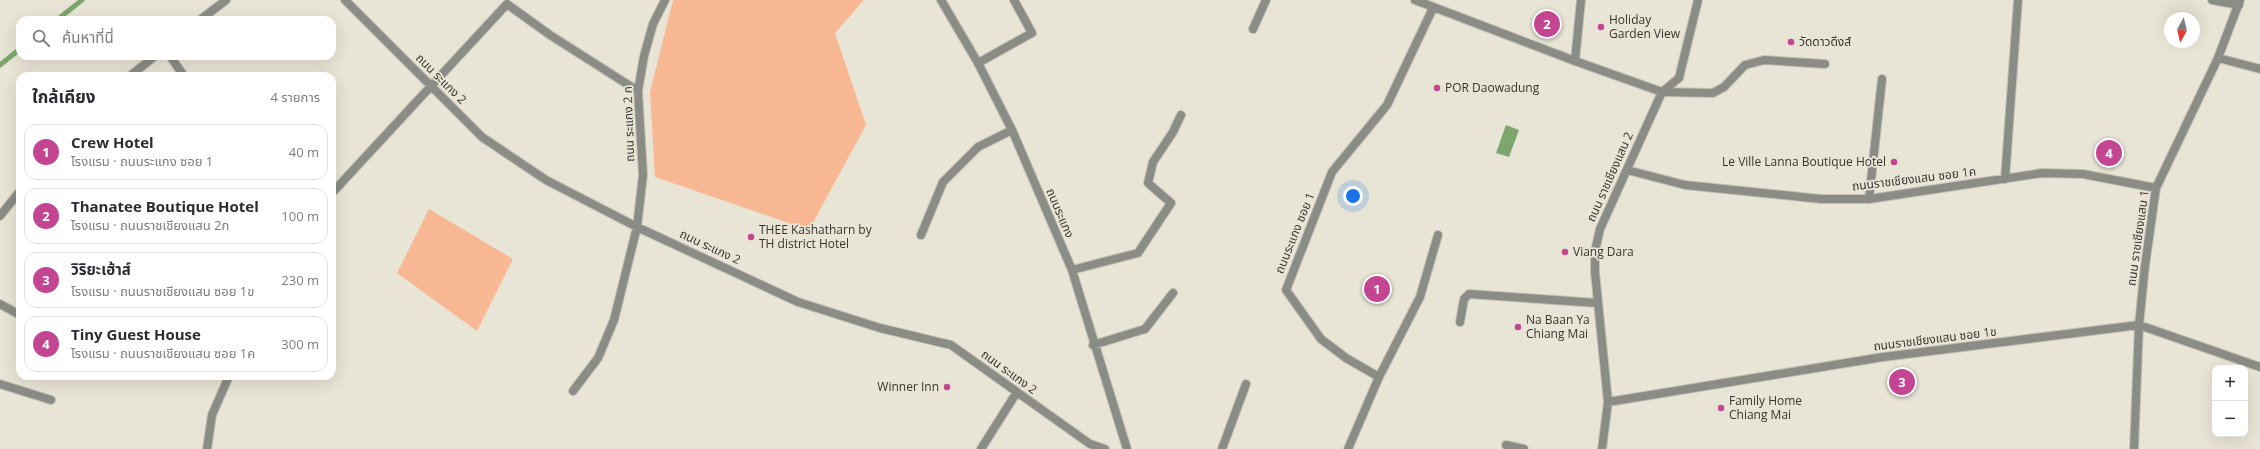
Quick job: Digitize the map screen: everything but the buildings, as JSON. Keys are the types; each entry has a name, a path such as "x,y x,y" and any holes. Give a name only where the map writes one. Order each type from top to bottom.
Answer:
{"street":[{"path":"205,16 226,0"},
{"name":"ถนน ระแกง 2","path":"345,0 358,15 433,86 482,137 546,180 637,227 798,302 880,328 951,345 1090,444 1105,449"},
{"name":"ถนน ระแกง 2 ก","path":"573,391 598,358 614,320 637,227 643,175 638,91 644,56 653,24 665,0"},
{"name":"ถนนระแกง","path":"941,0 978,64 1012,130 1072,270 1093,344 1126,449"},
{"path":"978,64 1032,33 1014,0"},
{"path":"1254,30 1266,0"},
{"path":"1416,0 1433,8 1662,92 1713,93 1724,87 1744,65 1764,60 1826,64"},
{"path":"1575,61 1581,0"},
{"name":"ถนน ราชเชียงแสน 2","path":"1602,449 1608,402 1597,303 1595,251 1600,229 1662,92 1679,78 1698,0"},
{"path":"2005,179 2018,0"},
{"path":"2212,0 2239,2"},
{"path":"336,189 433,86 509,2 550,35 638,91"},
{"name":"ถนน ราชเชียงแสน 1","path":"2134,449 2139,325 2145,266 2156,188 2218,58 2239,2"},
{"name":"ถนนระแกง ซอย 1","path":"1379,377 1346,358 1321,339 1286,290 1332,172 1387,105 1433,8"},
{"path":"2218,58 2260,69"},
{"path":"135,72 150,60"},
{"path":"173,60 181,72"},
{"path":"1869,199 1882,79"},
{"path":"1072,270 1138,253 1171,203 1148,183 1153,162 1173,132 1181,115"},
{"path":"921,235 943,182 978,147 1012,130"},
{"name":"ถนนราชเชียงแสน ซอย 1ค","path":"1627,170 1685,185 1821,199 1869,199 2042,173 2083,174 2156,188"},
{"path":"0,216 16,196"},
{"path":"12,200 16,202"},
{"path":"1348,449 1379,377 1420,297 1438,235"},
{"path":"1093,344 1145,329 1173,293"},
{"path":"1460,322 1464,299 1469,294 1597,303"},
{"path":"0,304 16,313"},
{"name":"ถนนราชเชียงแสน ซอย 1ข","path":"1608,402 1883,357 2139,325 2260,367"},
{"path":"207,449 212,415 227,380"},
{"path":"0,384 51,400"},
{"path":"1222,449 1246,384"},
{"path":"981,449 1017,392"},
{"path":"1506,445 1524,449"}],"shaded area":[{"path":"673,0 864,0 835,33 866,125 809,230 655,177 650,92"},
{"path":"1506,125 1519,130 1509,157 1496,153"},
{"path":"429,209 513,259 477,331 397,273"}],"waterway":[{"path":"62,16 82,0"},
{"path":"0,65 16,52"}],"place":[{"name":"Thanatee Boutique Hotel","path":"1547,24"},
{"name":"Holiday Garden View","path":"1601,27"},
{"name":"วัดดาวดึงส์","path":"1791,42"},
{"name":"POR Daowadung","path":"1437,88"},
{"name":"Tiny Guest House","path":"2109,153"},
{"name":"Le Ville Lanna Boutique Hotel","path":"1894,162"},
{"name":"THEE Kashatharn by TH district Hotel","path":"751,237"},
{"name":"Viang Dara","path":"1565,252"},
{"name":"Crew Hotel","path":"1377,289"},
{"name":"Na Baan Ya Chiang Mai","path":"1518,327"},
{"name":"วิริยะเฮ้าส์","path":"1902,382"},
{"name":"Winner Inn","path":"947,387"},
{"name":"Family Home Chiang Mai","path":"1721,408"}]}
